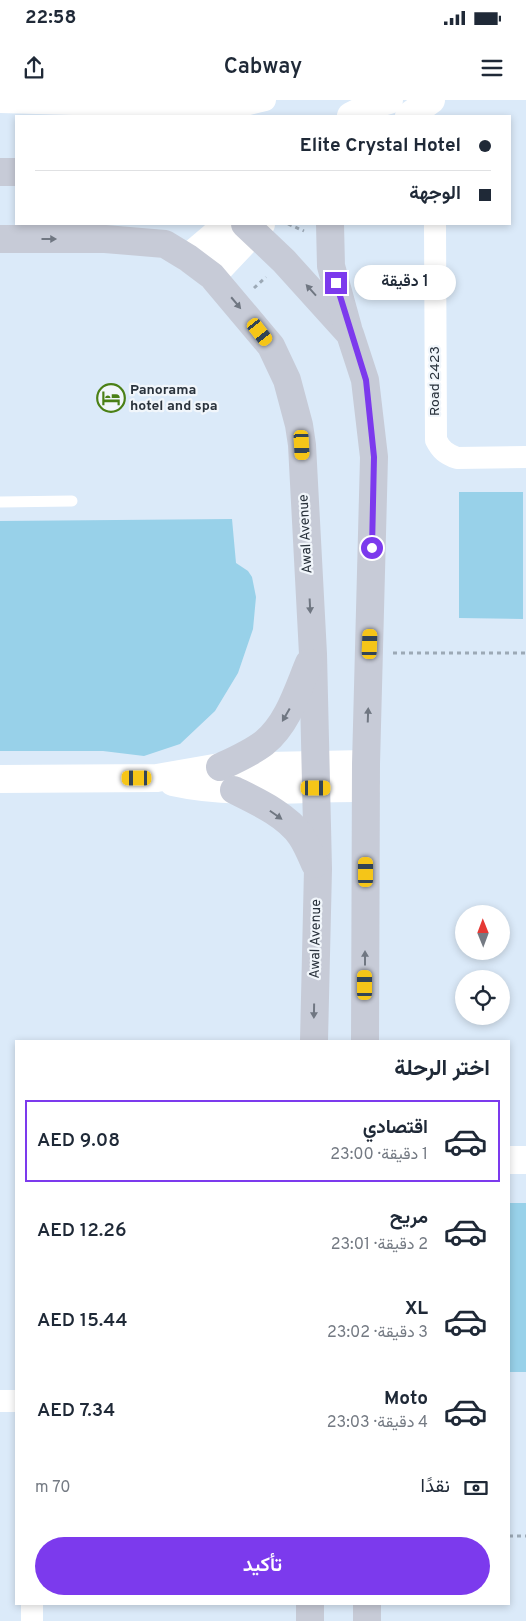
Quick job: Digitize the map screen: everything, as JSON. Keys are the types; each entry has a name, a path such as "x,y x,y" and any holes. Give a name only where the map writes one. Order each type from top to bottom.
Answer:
{"main road":[{"path":"330,225 331,266 350,334 366,380 374,457 366,776 364,1040"},
{"path":"254,226 350,334"},
{"name":"Awal Avenue","path":"0,240 105,239 165,244 212,276 271,346 287,380 299,424 302,445 313,654 318,869 314,1040"},
{"path":"220,767 266,742 277,730 289,710 313,654"},
{"path":"234,790 258,802 300,835 318,869"},
{"path":"310,1605 310,1621"},
{"path":"367,1605 367,1621"}],"street":[{"path":"5,104 180,104 220,108 241,106 265,100"},
{"path":"353,115 375,104 389,100"},
{"path":"410,115 433,100 435,115"},
{"path":"188,258 227,225"},
{"name":"Road 2423","path":"435,225 436,440 440,448 448,455 457,458 526,457"},
{"path":"212,276 254,226"},
{"path":"0,779 157,778 220,767 316,776 366,776"},
{"path":"157,778 191,786 234,790 316,776"},
{"path":"510,1160 526,1160"},
{"path":"0,1401 15,1401"},
{"path":"32,1605 32,1621"}],"lane":[{"path":"0,502 72,501"}],"path":[{"path":"388,653 526,653"},
{"path":"510,1536 526,1536"}],"building":[{"path":"459,492 523,492 523,619 459,618"},
{"path":"232,519 236,563 248,571 252,577 256,597 253,629 238,673 215,711 180,744 144,756 103,751 0,751 0,521"},
{"path":"510,1203 526,1203 526,1372 510,1372"}],"place":[{"name":"Panorama hotel and spa","path":"111,398"}],"route":[{"path":"336,283 350,334 366,380 374,457 372,548"}]}
